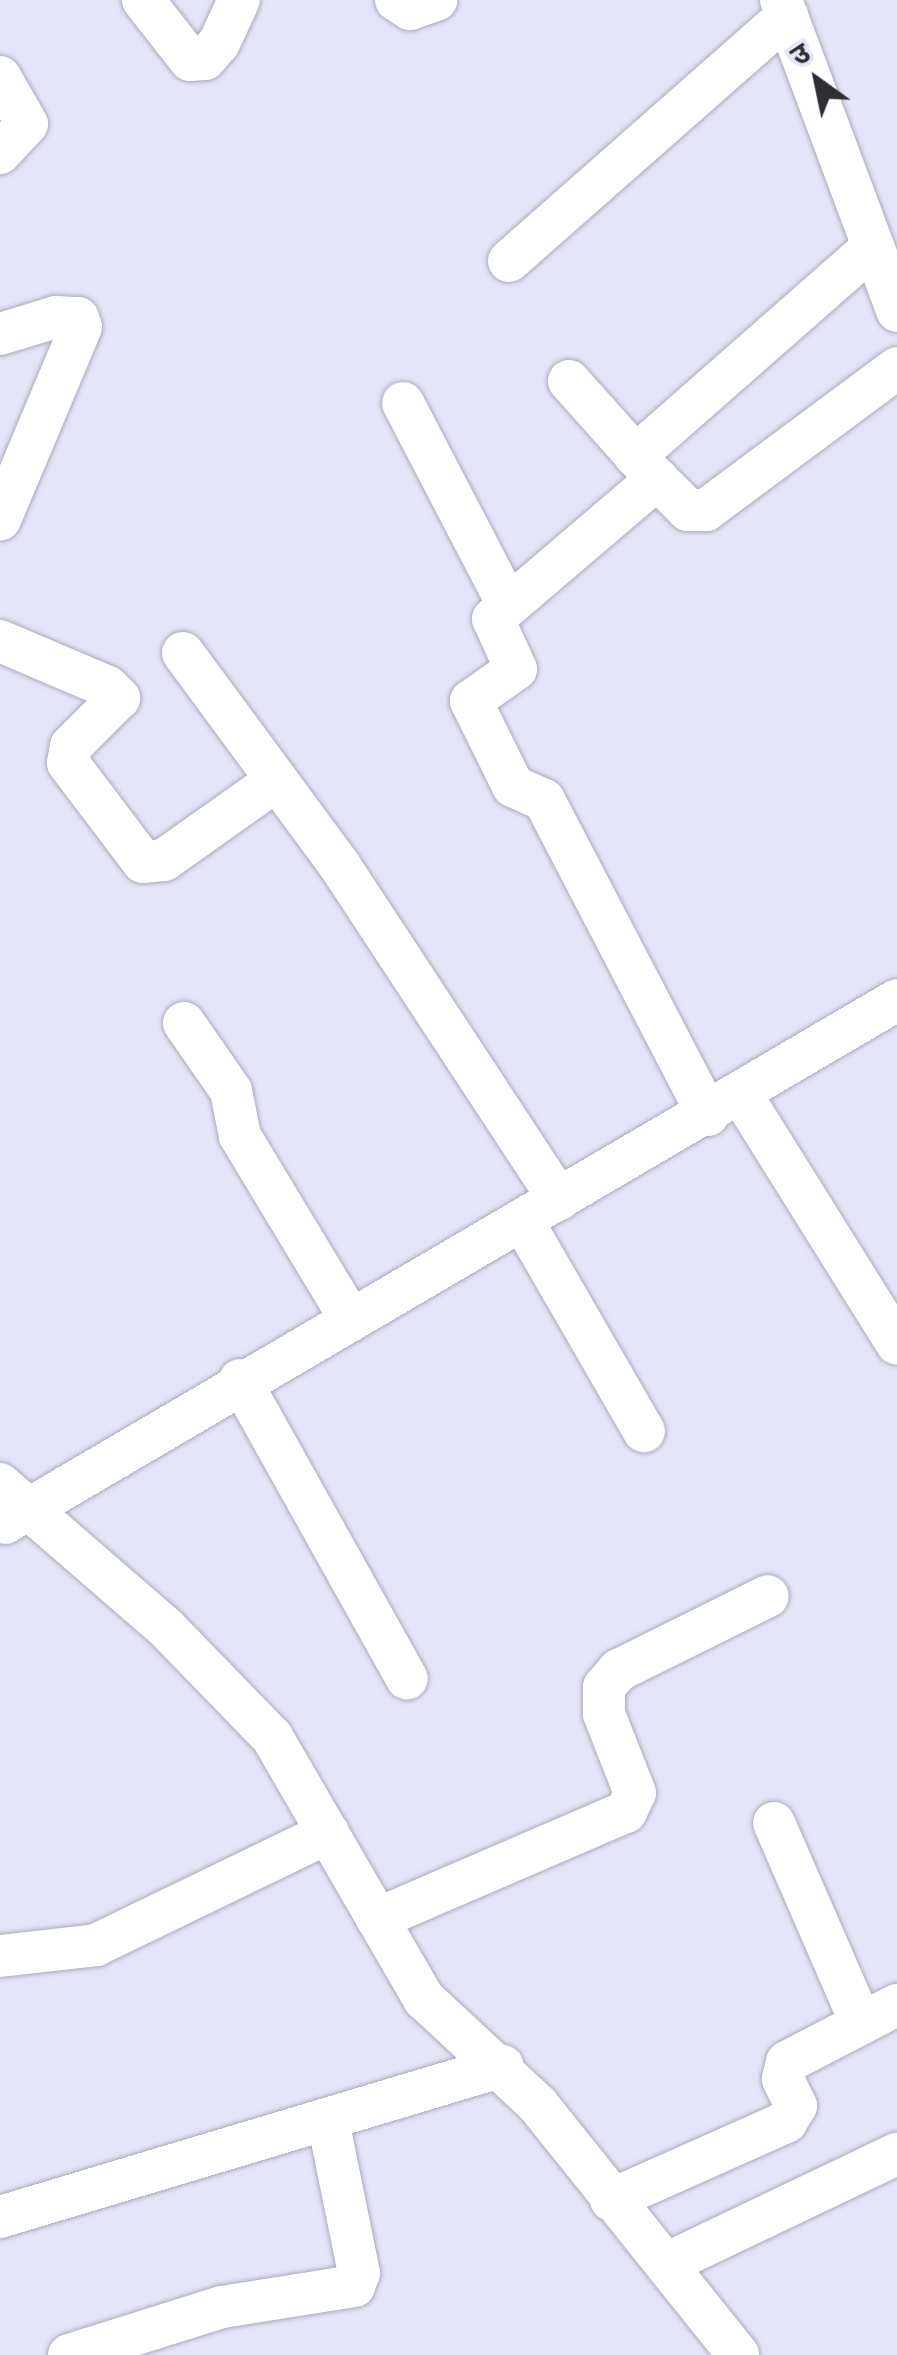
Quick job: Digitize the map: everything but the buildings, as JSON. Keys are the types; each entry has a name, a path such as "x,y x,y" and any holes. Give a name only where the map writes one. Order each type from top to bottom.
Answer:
{"street":[{"path":"143,0 178,52 190,60 205,58 219,43 239,0"},
{"path":"396,0 410,9 436,0"},
{"path":"509,262 784,8 897,311"},
{"path":"0,77 26,124 0,154"},
{"path":"873,247 508,605 493,624 516,669 473,696 473,710 512,786 544,800 725,1106 897,1344"},
{"path":"0,334 56,316 78,318 81,328 0,520"},
{"path":"569,381 688,510 706,510 897,368"},
{"path":"403,403 508,605"},
{"path":"0,641 108,686 119,698 71,746 68,763 143,862 164,860 277,780"},
{"path":"184,653 277,780 560,1199"},
{"path":"738,2355 503,2066 424,1999 272,1737 224,1684 9,1507 725,1106 897,1000"},
{"path":"184,1023 232,1092 240,1136 350,1318"},
{"path":"522,1220 644,1431"},
{"path":"240,1380 408,1679"},
{"path":"378,1918 626,1812 635,1793 604,1714 604,1687 619,1670 768,1596"},
{"path":"610,2200 786,2122 796,2106 783,2079 787,2062 879,2014 774,1823"},
{"path":"0,1956 96,1945 328,1833"},
{"path":"0,2217 503,2066"},
{"path":"69,2355 222,2307 354,2286 359,2273 328,2121"},
{"path":"666,2264 897,2154"}]}
